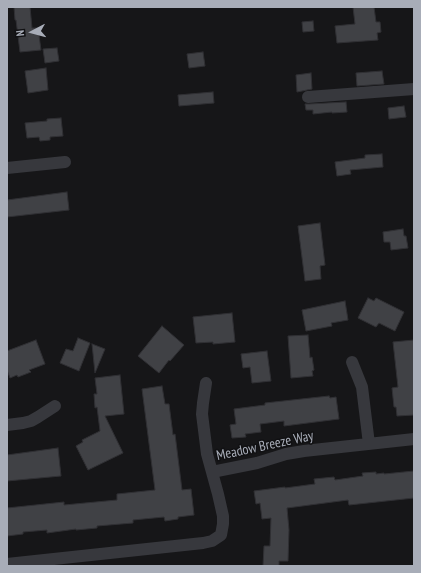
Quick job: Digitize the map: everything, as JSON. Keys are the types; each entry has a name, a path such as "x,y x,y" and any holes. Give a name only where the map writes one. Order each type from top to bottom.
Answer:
{"street":[{"path":"308,97 414,89"},
{"path":"7,168 65,162"},
{"path":"352,362 362,387 368,444"},
{"path":"206,383 202,414 207,454 212,472"},
{"path":"7,425 31,421 55,406"},
{"name":"Meadow Breeze Way","path":"7,564 92,561 208,542 221,535 223,524 220,501 212,472 252,464 286,454 414,439"}],"building":[{"path":"14,7 30,7 32,28 38,28 41,50 20,52"},
{"path":"353,7 374,7 376,22 380,22 381,32 377,33 378,40 337,43 335,26 355,24"},
{"path":"313,21 314,31 303,32 302,22"},
{"path":"57,48 59,61 45,63 43,49"},
{"path":"203,52 205,66 189,68 187,54"},
{"path":"46,68 48,90 28,93 25,71"},
{"path":"382,71 384,84 357,86 356,73"},
{"path":"311,73 312,89 297,92 296,75"},
{"path":"213,92 214,103 179,106 178,95"},
{"path":"346,102 347,112 313,114 313,110 306,110 305,104 309,104"},
{"path":"404,106 406,117 389,119 388,108"},
{"path":"61,118 63,136 50,137 50,140 40,141 39,137 27,138 25,123"},
{"path":"382,154 383,167 350,170 351,174 337,176 335,162 365,158 365,155"},
{"path":"67,192 69,210 7,217 7,200"},
{"path":"320,223 325,265 320,266 321,279 305,281 298,226"},
{"path":"403,229 408,248 391,250 390,242 384,242 383,232"},
{"path":"368,298 374,301 376,298 404,312 395,331 379,323 376,327 358,318"},
{"path":"345,301 348,320 331,323 332,326 306,331 302,310"},
{"path":"232,313 235,342 213,344 213,342 196,343 193,317"},
{"path":"162,326 184,345 159,373 138,356"},
{"path":"308,335 310,358 312,357 314,370 312,371 313,376 291,378 288,336"},
{"path":"78,338 90,343 79,371 60,363 66,349 73,351"},
{"path":"36,340 45,364 29,370 31,372 18,377 17,375 10,378 7,370 7,351"},
{"path":"414,340 414,415 397,416 396,407 394,407 392,388 398,387 393,342"},
{"path":"92,344 105,349 95,373"},
{"path":"267,351 271,381 252,383 250,367 243,368 241,354"},
{"path":"120,375 124,414 105,416 123,453 88,470 76,446 83,442 82,440 100,431 97,407 95,408 94,394 97,394 95,378"},
{"path":"162,386 165,404 169,404 173,435 175,434 182,490 191,489 194,515 178,517 178,519 165,521 164,517 133,520 133,523 97,526 97,528 47,533 47,530 23,532 23,534 7,536 7,508 64,502 64,505 117,500 117,494 155,490 142,389"},
{"path":"329,396 330,398 336,397 339,419 284,426 284,421 260,424 261,432 245,434 246,437 232,438 230,425 236,424 234,409 265,405 265,403"},
{"path":"58,448 61,476 7,481 7,455"},
{"path":"414,471 414,498 349,505 348,500 287,508 289,530 288,561 279,561 279,566 263,566 264,546 270,546 271,518 262,519 260,503 256,504 254,491 315,484 314,479 334,477 335,480 363,476 362,473 376,472 376,474 384,474"}]}
